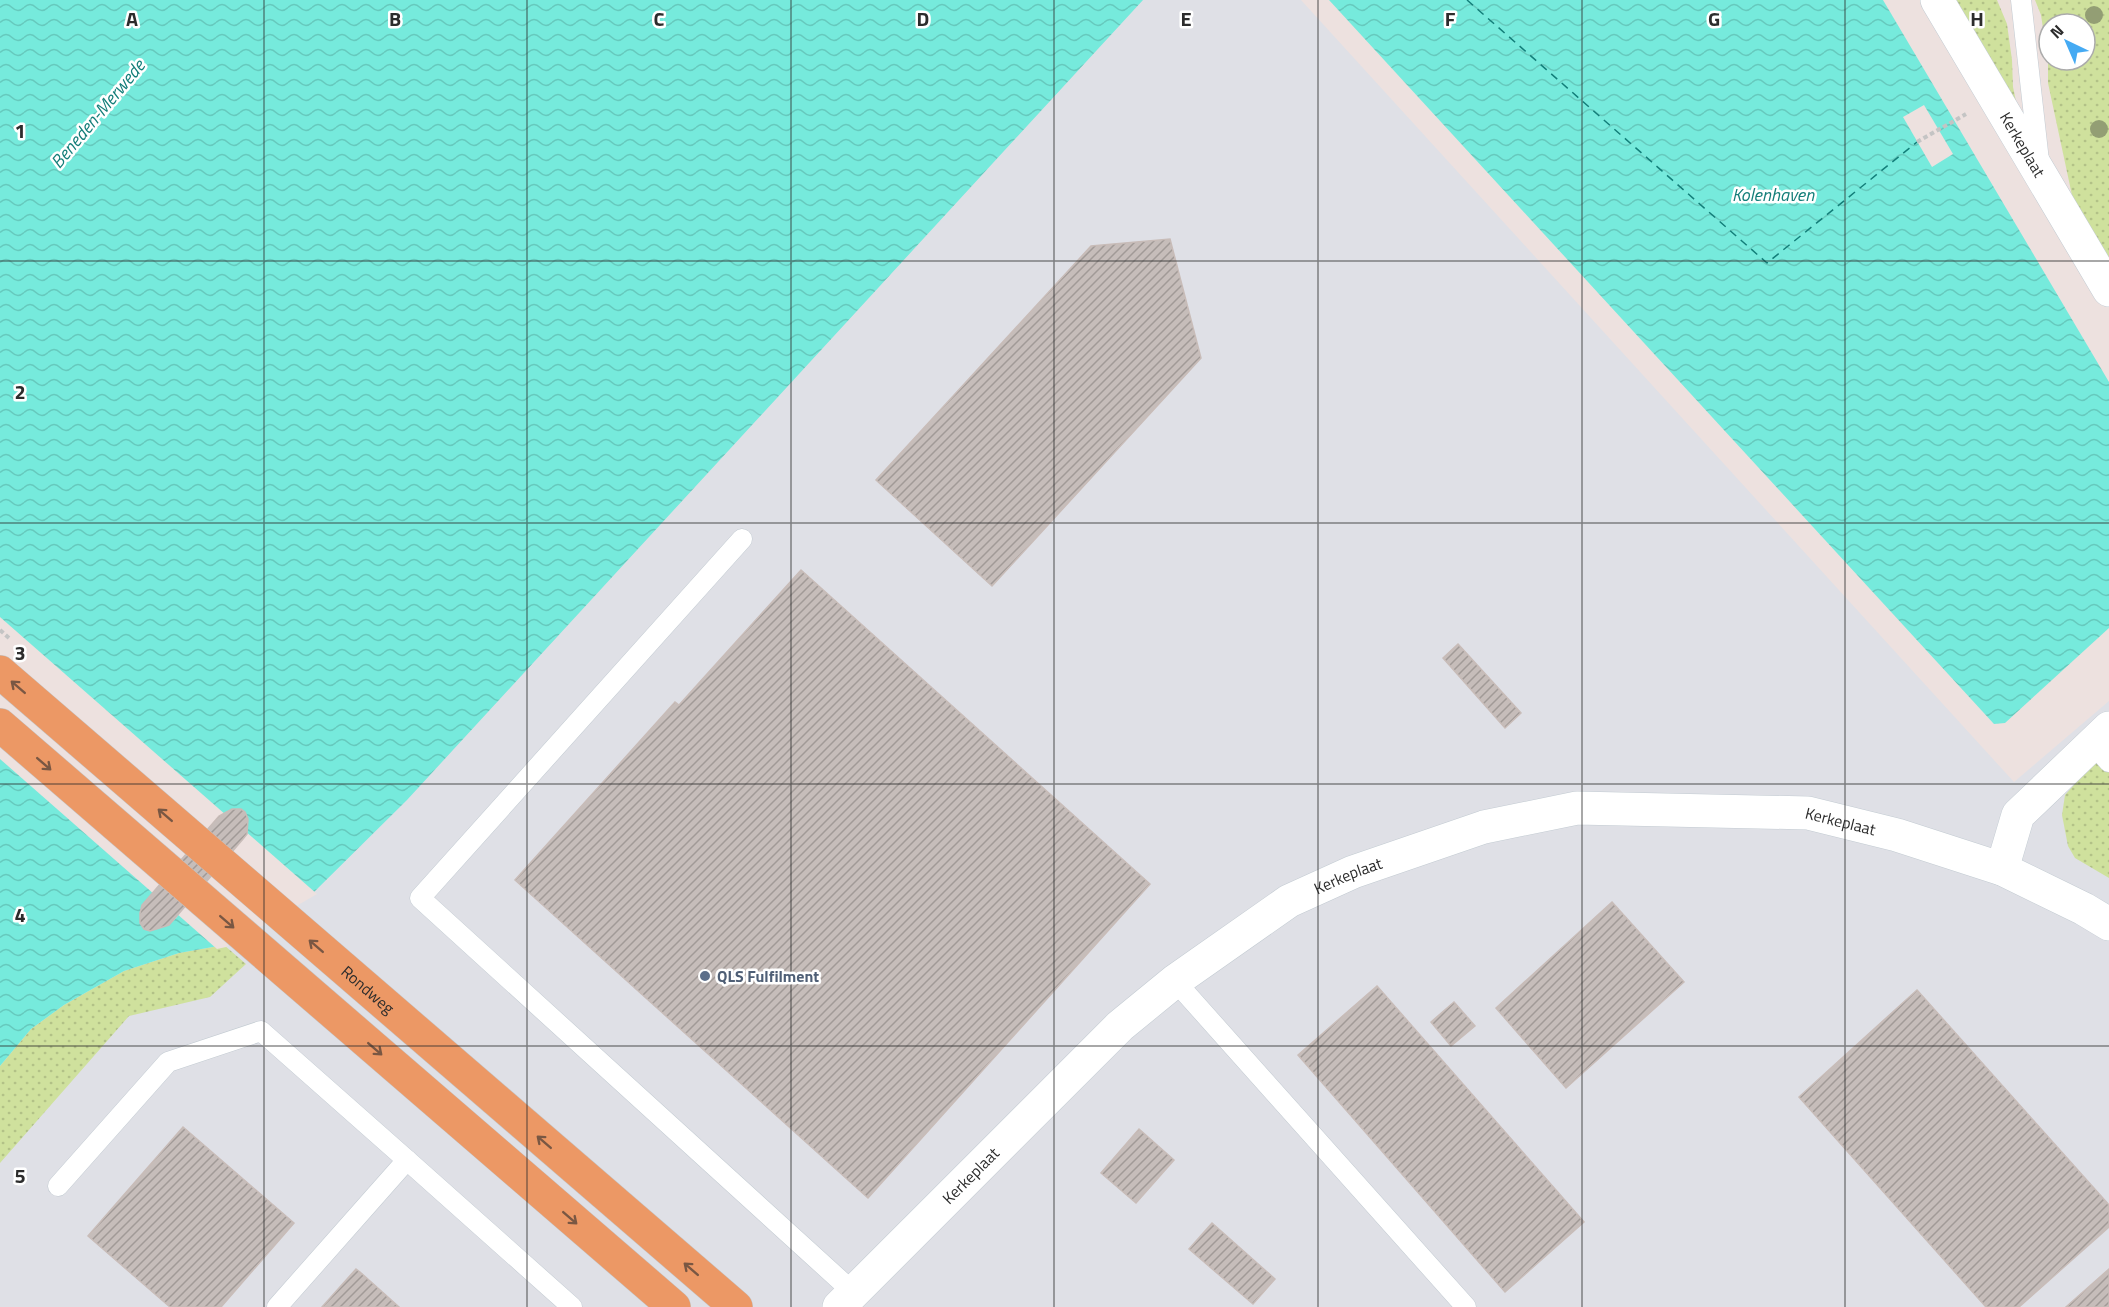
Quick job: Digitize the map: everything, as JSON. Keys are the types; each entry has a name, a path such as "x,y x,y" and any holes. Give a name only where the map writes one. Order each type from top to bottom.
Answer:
{"main road":[{"name":"Rondweg","path":"0,672 736,1307"},
{"path":"0,725 674,1307"}],"street":[{"name":"Kerkeplaat","path":"1937,0 2109,290"},
{"path":"2002,869 2018,815 2104,745"},
{"name":"Kerkeplaat","path":"846,1299 1120,1026 1175,981 1289,901 1353,873 1484,826 1577,808 1808,813 1897,835 2002,869 2084,909 2109,924"}],"lane":[{"path":"2021,0 2041,172"},
{"path":"742,539 420,898 846,1299"},
{"path":"1175,981 1466,1307"},
{"path":"58,1186 168,1062 261,1031 572,1307"},
{"path":"277,1307 407,1160"}],"path":[{"path":"1917,142 1939,129"}],"shaded area":[{"path":"1104,0 1301,0 2014,782 2109,701 2109,1307 0,1307 0,1080"}],"green space":[{"path":"1948,0 1997,0 2007,24 2013,87 2020,120"},
{"path":"2035,0 2109,0 2109,269 2076,214 2048,83 2048,72 2097,72 2097,12 2040,12"},
{"path":"2109,746 2109,878 2075,858 2068,846 2062,815 2065,795"},
{"path":"224,945 246,964 210,997 129,1016 0,1163 0,1066 31,1029 64,1005 124,971 179,953"}],"water":[{"name":"Beneden-Merwede","path":"0,0 1143,0 407,800 314,892 224,945 179,953 124,971 64,1005 31,1029 0,1066","holes":["232,809 241,809 248,819 243,839 176,918 169,925 150,931 140,923 143,905 219,816"]},
{"name":"Kolenhaven","path":"1329,0 1883,0 2109,382 2109,628 2005,723 1994,724"}],"pier":[{"path":"1924,105 1953,154 1932,167 1903,117"},
{"path":"0,617 226,815 155,895 0,759"},
{"path":"244,830 317,894 226,947 217,949 176,913"}],"building":[{"path":"1170,239 1201,358 992,586 876,480 1091,246"},
{"path":"801,570 1150,884 868,1198 515,880 675,702 679,705"},
{"path":"1458,644 1521,713 1505,728 1443,658"},
{"path":"232,809 241,809 245,812 248,819 247,834 169,925 150,931 144,929 140,923 142,905 219,816"},
{"path":"1612,902 1684,982 1566,1088 1496,1008"},
{"path":"1377,986 1584,1222 1505,1292 1298,1055"},
{"path":"1917,990 2109,1205 2109,1227 2019,1307 1986,1307 1799,1097"},
{"path":"1454,1002 1475,1026 1451,1046 1431,1022"},
{"path":"183,1127 294,1223 221,1307 170,1307 88,1236"},
{"path":"1139,1129 1174,1160 1136,1203 1101,1173"},
{"path":"1212,1223 1275,1279 1253,1304 1189,1249"},
{"path":"356,1269 360,1272 399,1307 322,1307"},
{"path":"2109,1269 2109,1307 2066,1307"}],"ferry route":[{"path":"1467,0 1767,263 1917,142"}],"place":[{"name":"QLS Fulfilment","path":"705,976"}]}
